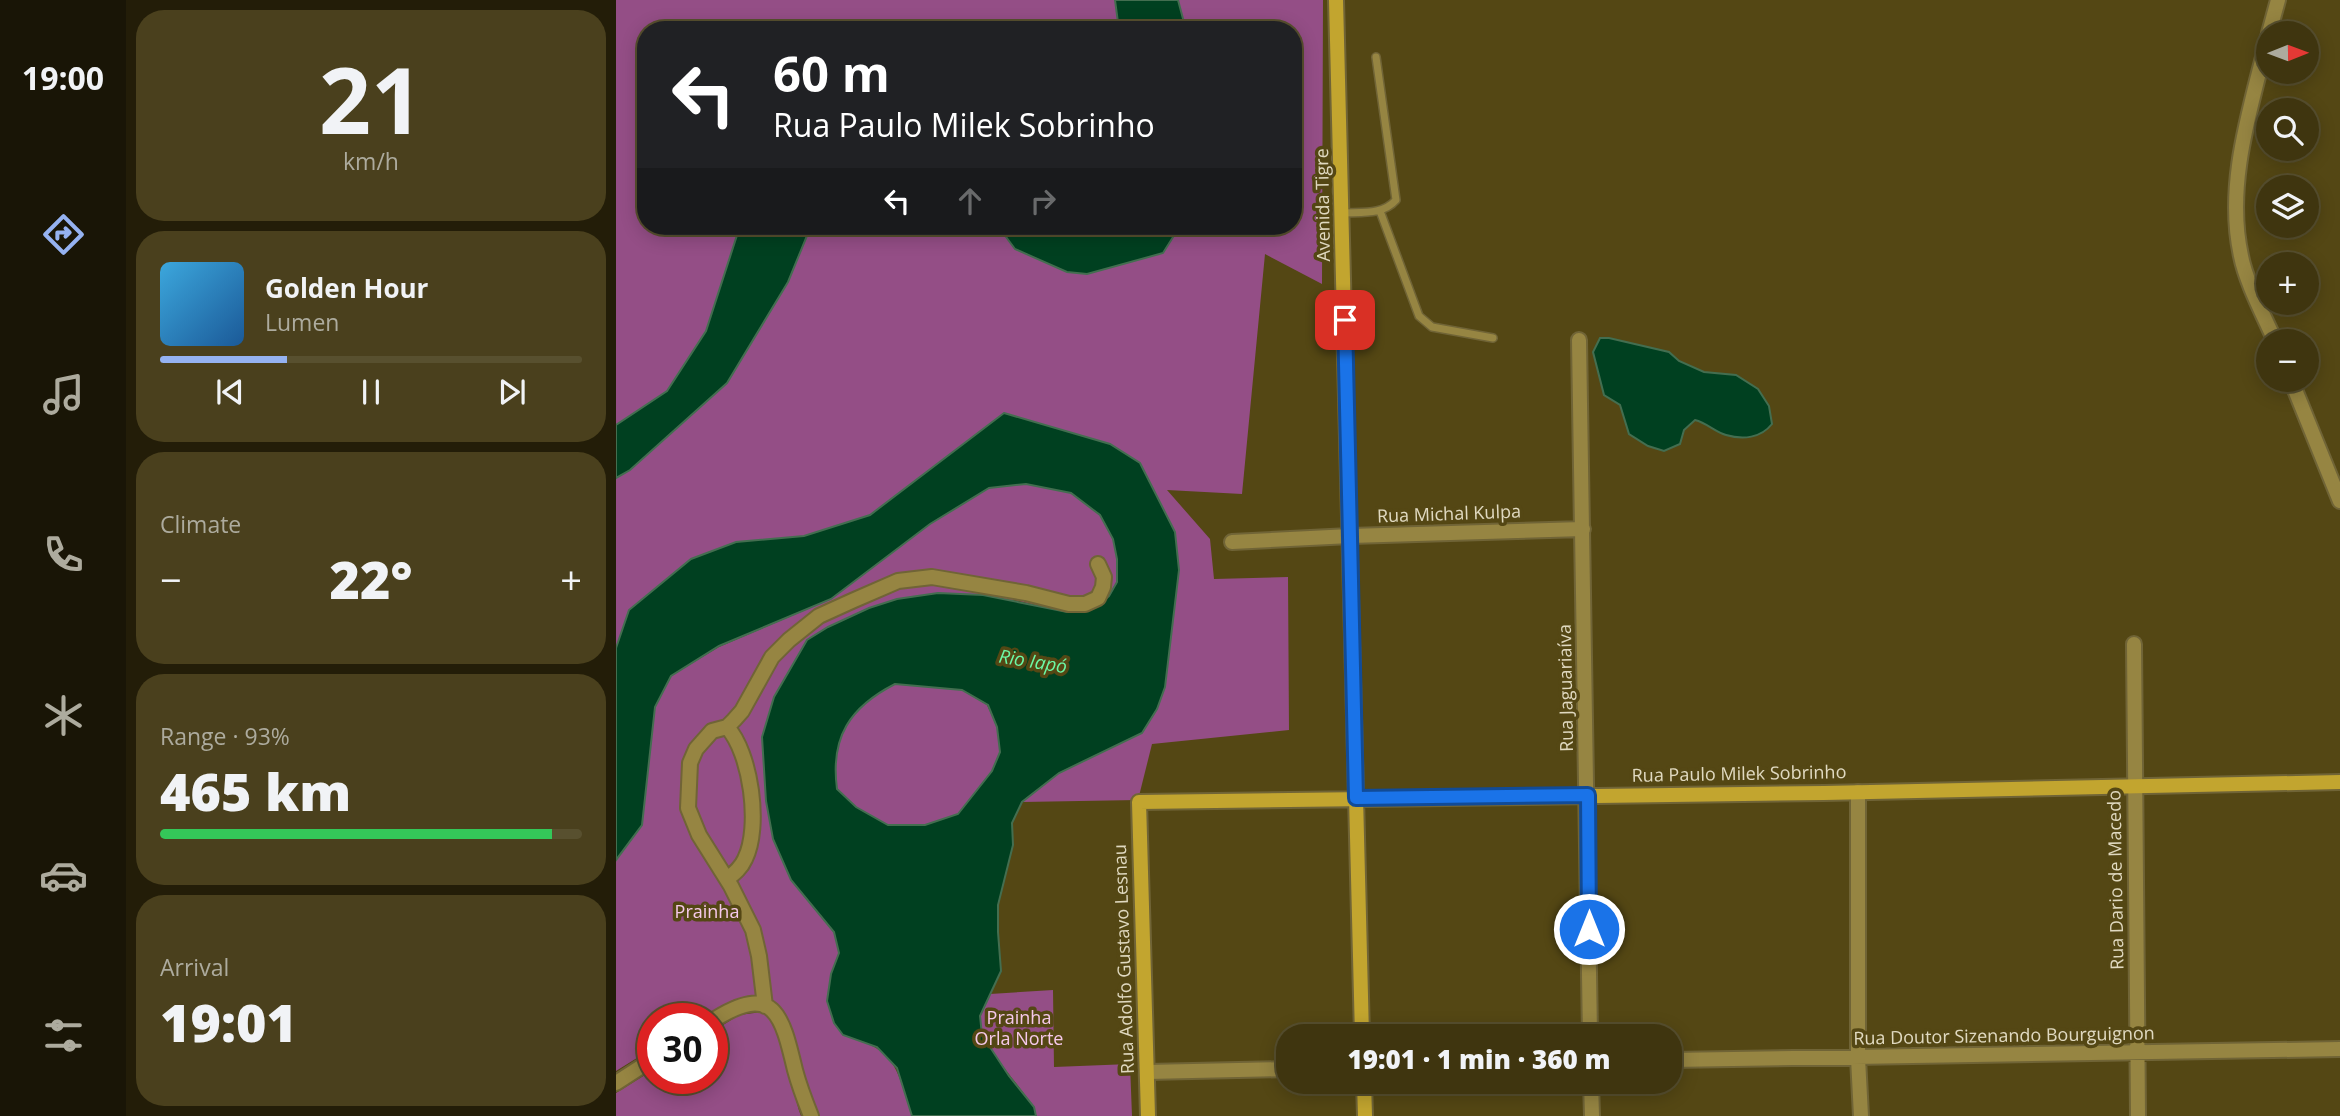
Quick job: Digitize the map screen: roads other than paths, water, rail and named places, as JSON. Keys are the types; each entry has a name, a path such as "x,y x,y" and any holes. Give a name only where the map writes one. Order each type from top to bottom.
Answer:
{"street":[{"name":"Avenida Tigre","path":"1336,0 1362,1024"},
{"path":"2273,21 2278,0"},
{"path":"2257,84 2237,180 2235,219 2241,258 2270,329"},
{"name":"Rua Jaguariaíva","path":"1579,340 1590,1024"},
{"path":"2296,392 2340,500"},
{"name":"Rua Michal Kulpa","path":"1232,542 1583,529"},
{"path":"765,1006 753,930 688,808 690,763 696,749 712,731 727,726 742,711 772,657 819,616 898,580 932,577 1026,593 1069,604 1085,604 1098,598 1103,587 1104,577 1098,564"},
{"name":"Rua Dario de Macedo","path":"2134,644 2138,1116"},
{"path":"727,726 748,770 752,811 747,856 739,870 727,879"},
{"name":"Rua Paulo Milek Sobrinho","path":"1139,802 2340,782"},
{"path":"1858,792 1858,1058 1861,1116"},
{"name":"Rua Adolfo Gustavo Lesnau","path":"1139,802 1148,1116"},
{"path":"728,1012 741,1005 765,1006 775,1012 786,1029 796,1074 811,1116"},
{"name":"Rua Doutor Sizenando Bourguignon","path":"1682,1060 2340,1049"},
{"path":"616,1083 637,1069"},
{"path":"1147,1072 1276,1069"},
{"path":"1364,1094 1365,1116"},
{"path":"1591,1094 1592,1116"}],"lane":[{"path":"1343,213 1380,211 1390,208 1396,200 1376,57"},
{"path":"1380,211 1419,316 1432,327 1493,338"}],"water":[{"path":"1115,0 1178,0 1184,21 1118,21"},
{"path":"737,235 807,235 788,282 727,383 630,470 616,478 616,425 667,391 706,331"},
{"path":"1005,235 1174,235 1163,253 1087,274 1067,272 1015,249"},
{"path":"1600,338 1669,352 1679,361 1704,372 1736,375 1758,389 1769,406 1772,424 1768,429 1751,437 1732,437 1695,420 1684,430 1680,444 1664,451 1648,446 1629,434 1620,405 1604,395 1593,352"},
{"name":"Rio Iapó","path":"1004,413 1110,444 1140,463 1175,532 1179,570 1165,687 1157,709 1142,733 1059,773 1022,802 1012,823 1013,845 998,905 1001,971 980,1016 982,1035 1009,1076 1034,1107 1036,1116 912,1116 897,1068 877,1047 843,1035 834,1023 827,1001 831,974 839,953 834,932 791,880 773,839 766,801 762,737 774,697 807,640 869,608 897,599 938,593 983,595 1067,612 1097,606 1109,596 1117,582 1117,559 1113,539 1100,515 1071,493 1026,484 989,488 930,524 831,599 719,646 671,676 655,707 642,825 616,860 616,648 629,610 691,559 736,542 804,536 870,515","holes":["895,684 962,690 988,705 997,727 1000,752 992,771 958,814 925,825 888,825 856,807 837,789 840,739 846,726 866,703"]}],"park label":[{"name":"Prainha","path":"707,912"},
{"name":"Prainha Orla Norte","path":"1019,1028"}]}
